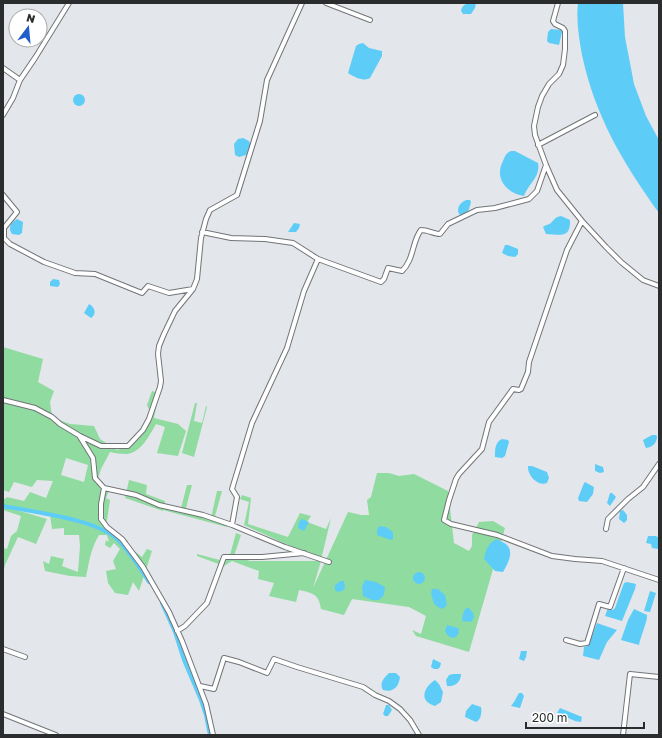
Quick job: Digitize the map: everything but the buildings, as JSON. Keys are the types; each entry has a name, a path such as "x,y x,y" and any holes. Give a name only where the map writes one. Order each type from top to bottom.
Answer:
{"street":[{"path":"3,115 13,98 20,80 69,3"},
{"path":"3,400 35,408 52,416 60,424 80,436 101,446 128,446 143,430 149,419 161,384 158,354 159,346 173,315 193,289 198,268 202,232 206,219 210,210 237,195 260,121 267,80 302,3"},
{"path":"326,3 370,20"},
{"path":"558,3 553,22 565,31 565,49 559,74 546,89 538,107 534,126 538,145 557,190 582,222 606,247 643,280 659,286"},
{"path":"3,68 20,80"},
{"path":"538,145 595,115"},
{"path":"202,232 231,238 265,239 293,243 318,259 381,282 384,279 388,268 402,270 406,267 413,246 422,230 428,230 436,234 440,234 448,224 477,210 495,208 529,199 537,191 546,165"},
{"path":"3,195 17,212 4,228 4,238 10,244 44,262 76,273 95,274 142,293 148,286 169,293 193,289"},
{"path":"582,222 567,250 529,362 528,372 521,388 519,390 513,389 489,422 482,449 456,479 444,520 451,524 502,536 552,556 602,561 659,580"},
{"path":"232,525 237,497 232,489 252,423 287,348 304,291 318,259"},
{"path":"80,436 93,458 95,478 104,488 136,495 159,504 203,515 329,562"},
{"path":"606,529 608,519 628,499 643,487 659,464"},
{"path":"104,488 100,504 101,519 107,528 122,539 143,567 169,612 200,686 210,717 213,735"},
{"path":"177,630 185,626 207,603 224,557 262,557 304,553"},
{"path":"566,640 580,644 587,643 599,604 610,607 624,568"},
{"path":"3,649 25,657"},
{"path":"200,686 214,688 224,658 267,673 274,659 364,687 400,709 410,720 419,735"},
{"path":"623,735 630,674 659,677"},
{"path":"3,714 56,735"}],"green space":[{"path":"3,347 43,359 38,382 54,391 50,402 52,416 3,398"},
{"path":"152,391 159,393 154,418 178,424 186,431 178,456 157,453 165,427 156,424 144,443 136,451 126,454 110,452 101,469 97,482 103,493 109,491 106,498 110,500 106,527 115,530 128,541 128,546 142,557 147,549 152,551 139,591 133,582 128,595 115,593 108,583 106,571 116,569 113,561 120,549 114,543 110,548 105,545 106,540 109,542 107,535 99,535 96,540 86,577 70,576 45,571 43,561 49,564 51,556 64,559 62,566 78,572 80,546 79,535 64,535 64,528 52,529 50,515 3,506 3,499 7,497 24,501 30,492 46,498 53,481 37,480 32,487 14,482 9,492 3,490 3,400 35,408 70,424 94,426 100,439 117,450 130,446 145,430 146,419 150,412 147,405","holes":["66,458 88,465 84,482 61,475"]},
{"path":"195,403 197,403 194,421 202,423 206,406 207,407 194,457 182,453"},
{"path":"377,473 389,473 399,476 414,474 448,491 454,543 469,551 472,546 472,535 479,522 493,521 505,528 469,652 416,636 412,630 421,634 426,616 409,607 352,599 344,615 321,609 319,600 312,593 299,590 296,602 269,596 274,583 258,579 259,571 232,561 224,566 197,556 197,554 220,560 223,554 230,555 236,533 241,535 234,556 250,561 321,561 313,588 348,512 369,515 367,500 371,497"},
{"path":"129,480 147,485 146,494 165,501 165,504 181,508 187,485 192,485 186,508 211,518 217,491 222,491 215,516 226,524 227,527 163,511 125,498"},
{"path":"242,495 251,498 248,524 288,537 300,513 311,516 307,522 326,529 331,518 321,560 244,525 249,502 240,499"},
{"path":"3,506 47,519 36,544 18,537 5,565 3,573 3,548 7,549 11,536 17,531 21,516 3,510"}],"water":[{"path":"468,3 476,3 475,8 471,14 463,14 461,11 462,8"},
{"path":"578,3 623,3 625,37 634,84 646,116 659,140 659,213 622,157 594,98 582,55 579,36"},
{"path":"551,29 561,30 562,32 559,45 549,43 547,41 548,32"},
{"path":"363,43 369,48 382,51 382,56 370,78 367,79 362,79 348,73 356,46"},
{"path":"77,94 81,94 85,100 81,106 77,106 73,102 73,98"},
{"path":"243,138 249,141 251,146 246,155 239,157 235,155 234,144 238,139"},
{"path":"511,151 515,151 538,163 538,172 524,196 512,192 503,184 501,179 501,167 506,155"},
{"path":"466,200 470,200 471,202 469,209 465,214 460,215 458,212 459,206"},
{"path":"561,216 570,220 568,231 559,235 546,234 543,227"},
{"path":"17,219 23,222 22,233 19,235 12,234 10,230 11,224"},
{"path":"294,223 300,224 299,228 296,232 288,232"},
{"path":"505,245 518,249 518,254 515,257 502,253"},
{"path":"53,279 59,280 60,284 58,287 50,286 50,282"},
{"path":"89,304 93,307 95,313 91,318 84,313"},
{"path":"652,435 657,436 656,441 653,446 646,448 643,440"},
{"path":"502,439 508,440 509,442 505,456 502,458 495,457 495,449 497,444"},
{"path":"595,464 603,467 604,472 600,473 595,471"},
{"path":"528,466 532,466 547,472 549,478 547,483 544,484 537,482 529,473"},
{"path":"585,482 594,487 593,494 587,502 579,501 578,498"},
{"path":"610,493 616,497 610,506 607,503"},
{"path":"623,510 627,515 627,520 624,523 619,519 620,511"},
{"path":"302,519 309,522 304,531 298,528 299,522"},
{"path":"379,526 386,527 393,532 393,539 391,540 377,535"},
{"path":"648,536 656,536 659,538 658,549 652,548 651,544 646,543"},
{"path":"496,539 507,545 510,551 509,561 503,572 495,571 484,559 488,547"},
{"path":"419,572 423,574 425,578 423,582 419,584 415,582 413,578 415,574"},
{"path":"365,580 376,582 385,587 384,595 379,600 372,600 363,596 362,587"},
{"path":"341,581 344,581 345,587 344,590 338,592 335,590 335,585"},
{"path":"627,582 636,584 622,621 605,616 608,608 613,610 615,608 624,583"},
{"path":"432,589 438,589 445,595 447,605 444,608 441,609 434,604 431,593"},
{"path":"650,591 656,593 650,612 644,611"},
{"path":"466,608 469,608 473,613 474,617 471,622 462,621"},
{"path":"634,609 647,615 639,645 621,640 628,620"},
{"path":"597,623 617,630 607,642 599,660 583,656 584,647 588,646"},
{"path":"447,625 458,628 459,633 456,637 449,637 445,631"},
{"path":"521,651 527,651 524,661 519,659"},
{"path":"433,659 441,663 438,669 431,667"},
{"path":"389,673 396,673 400,677 397,686 393,690 387,691 383,690 382,683"},
{"path":"461,674 459,682 455,685 447,686 446,680 449,675"},
{"path":"435,680 443,692 441,702 435,706 426,701 424,694 428,686"},
{"path":"519,693 522,693 524,696 520,708 511,706 514,702"},
{"path":"472,704 481,707 481,716 476,722 465,717 466,711"},
{"path":"386,705 389,705 392,710 388,716 383,714"},
{"path":"560,708 582,717 581,722 557,713"}],"waterway":[{"path":"3,506 64,517 108,533 118,540 127,550 149,582"},
{"path":"162,603 175,632 184,660 201,700 210,735"}]}
